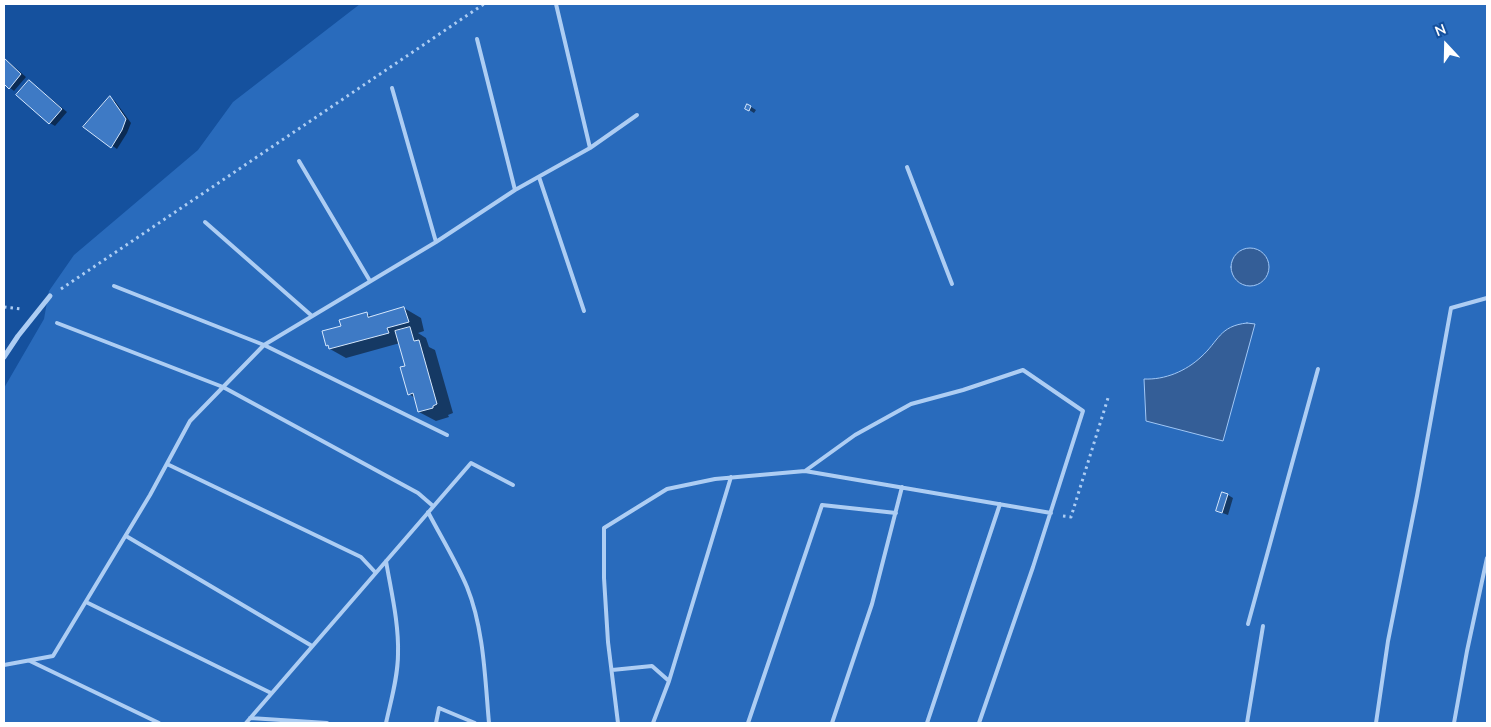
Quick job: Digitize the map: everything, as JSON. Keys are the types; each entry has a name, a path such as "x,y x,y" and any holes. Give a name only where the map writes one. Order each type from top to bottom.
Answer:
{"street":[{"path":"4,357 50,296"}],"lane":[{"path":"556,4 590,148"},
{"path":"477,38 515,190"},
{"path":"392,88 436,242"},
{"path":"4,665 53,656 126,536 190,421 264,345 436,242 515,190 590,148 637,115"},
{"path":"299,161 370,281"},
{"path":"908,167 952,284"},
{"path":"539,177 584,311"},
{"path":"205,222 312,316"},
{"path":"114,286 264,345 447,435"},
{"path":"1376,723 1388,641 1417,496 1451,308 1487,298"},
{"path":"57,324 222,387 418,493 433,506"},
{"path":"1248,624 1318,369"},
{"path":"805,471 855,435 911,404 963,390 1023,370 1083,411 1051,513 980,723"},
{"path":"246,723 471,463 513,485"},
{"path":"167,464 361,557 375,572"},
{"path":"618,723 604,578 604,528 667,490 715,479 805,471 1051,513"},
{"path":"653,723 670,681 731,477"},
{"path":"832,723 872,604 902,488"},
{"path":"927,723 1000,504"},
{"path":"748,723 822,505 896,513"},
{"path":"428,512 464,580 475,614 483,663 489,723"},
{"path":"126,536 312,646"},
{"path":"1454,723 1487,558"},
{"path":"382,723 386,722 396,681 398,654 397,628 386,561"},
{"path":"86,602 271,693"},
{"path":"1247,723 1263,626"},
{"path":"30,661 159,723"},
{"path":"612,670 652,666 670,681"},
{"path":"436,723 439,708 476,723"},
{"path":"250,718 327,723"}],"path":[{"path":"50,296 484,4"},
{"path":"1051,513 1071,517 1108,398"}],"shaded area":[{"path":"360,4 1487,4 1487,723 4,723 4,388 44,319 49,291 74,255 198,150 233,102"},
{"path":"1250,248 1264,253 1269,267 1264,281 1250,286 1236,281 1231,267 1236,253"},
{"path":"1247,323 1255,324 1223,441 1146,421 1144,379 1160,378 1175,374 1201,357 1225,331 1231,327"}],"building":[{"path":"4,58 21,74 9,89 4,84"},
{"path":"29,80 62,109 49,124 16,95"},
{"path":"110,96 126,119 122,130 111,148 83,127"},
{"path":"747,104 751,106 749,111 745,109"},
{"path":"404,307 409,322 387,328 389,333 329,349 328,345 326,346 322,331 341,326 339,320 367,312 368,317"},
{"path":"410,327 414,341 419,340 437,404 433,408 418,412 413,393 408,395 400,367 405,366 395,331"},
{"path":"1222,492 1228,494 1222,513 1216,511"}]}
